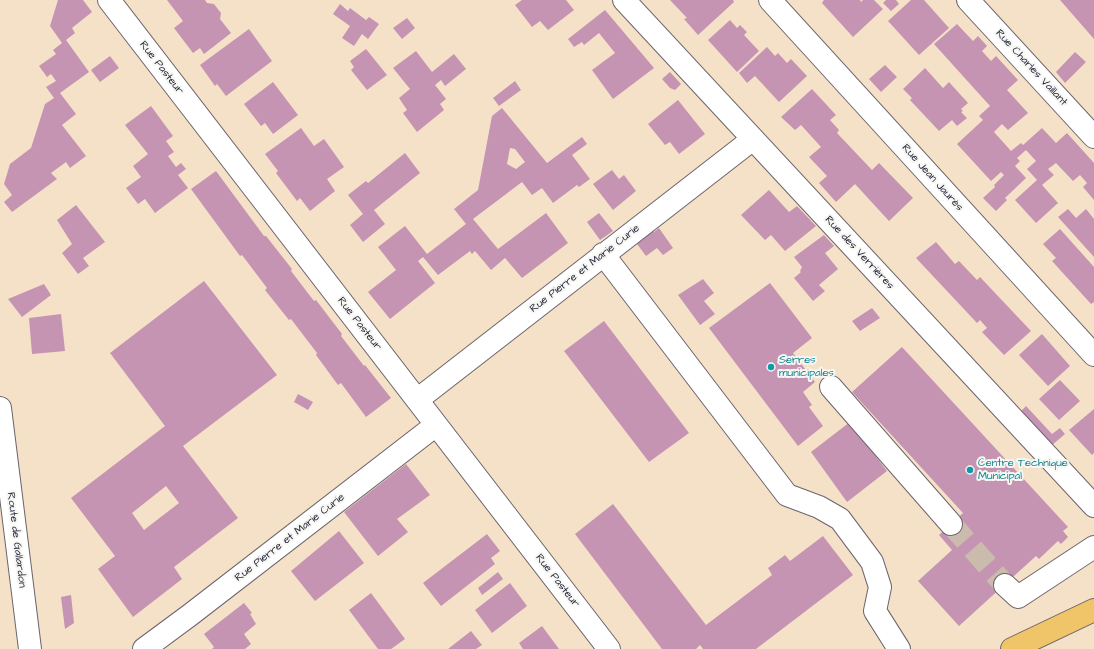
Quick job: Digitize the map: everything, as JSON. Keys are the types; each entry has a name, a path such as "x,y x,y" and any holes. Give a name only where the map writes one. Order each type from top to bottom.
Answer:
{"main road":[{"path":"1012,649 1094,610"},
{"path":"1047,649 1094,619"}],"street":[{"name":"Rue Pasteur","path":"109,0 609,649"},
{"name":"Rue des Verrières","path":"624,0 1094,506"},
{"name":"Rue Jean Jaurès","path":"770,0 1094,355"},
{"name":"Rue Charles Vaillant","path":"968,0 1094,137"},
{"name":"Rue Pierre et Marie Curie","path":"417,400 753,139"},
{"path":"603,254 787,495 820,507 840,519 845,525 872,562 880,587 874,611 899,649"},
{"path":"831,387 951,524"},
{"name":"Route de Gallardon","path":"0,408 30,649"},
{"name":"Rue Pierre et Marie Curie","path":"144,649 436,426"},
{"path":"1005,584 1018,597 1094,547"}],"building":[{"path":"58,0 83,0 92,12 72,28 75,33 66,40 89,72 60,93 76,114 62,125 86,156 70,168 66,162 51,173 57,179 12,212 4,202 12,195 4,184 10,164 31,148 45,104 54,98 46,87 56,81 51,74 47,77 39,66 56,54 53,50 62,43 50,26"},
{"path":"167,0 205,0 207,3 214,4 221,13 220,19 231,33 204,54 200,48 193,53 174,28 183,21"},
{"path":"522,0 566,0 574,10 548,30 540,21 532,27 515,5"},
{"path":"670,0 733,0 734,2 698,35 684,19 687,18"},
{"path":"824,0 860,0 861,2 863,0 874,0 883,9 853,37 822,3"},
{"path":"886,0 896,0 899,4 891,11 883,3"},
{"path":"911,0 924,0 949,28 919,55 888,21"},
{"path":"1060,0 1094,0 1094,39"},
{"path":"340,4 348,11 350,8 366,20 369,17 379,24 368,39 362,34 354,46 342,38 350,26 333,14"},
{"path":"605,10 654,68 613,99 592,70 615,53 599,33 584,45 582,42 574,47 568,39"},
{"path":"407,18 415,28 402,39 393,28"},
{"path":"730,20 737,28 740,25 747,32 744,35 759,51 737,72 708,40"},
{"path":"957,24 973,41 978,36 987,46 982,51 991,61 996,56 1018,80 1007,90 1028,113 1008,130 1002,124 994,132 1011,151 1021,143 1023,145 1042,128 1056,143 1067,133 1094,163 1094,200 1083,187 1087,183 1080,175 1073,181 1056,163 1048,169 1054,175 1042,185 1058,203 1036,223 1015,200 1037,180 1027,169 1036,161 1026,150 1017,158 1020,161 1015,166 1026,178 1005,198 1007,200 996,211 983,198 995,187 994,185 1004,175 1001,172 991,181 957,144 983,120 979,116 990,106 934,44"},
{"path":"249,29 272,61 226,96 217,84 215,86 200,65"},
{"path":"767,47 775,56 778,53 787,63 791,59 807,76 779,102 755,76 747,83 739,73"},
{"path":"366,49 387,75 367,90 351,70 354,67 350,61"},
{"path":"416,51 432,72 454,54 466,69 445,86 441,80 435,85 446,99 440,104 444,110 417,132 403,113 407,110 399,98 410,89 393,68"},
{"path":"1075,52 1086,62 1065,83 1056,72"},
{"path":"110,56 119,68 100,82 91,70"},
{"path":"885,65 897,77 881,92 869,79"},
{"path":"925,68 943,88 949,82 968,103 961,109 963,111 961,112 967,118 957,126 952,120 939,131 910,100 912,98 903,89"},
{"path":"670,72 681,84 675,90 670,88 662,79"},
{"path":"515,81 521,90 499,106 493,98"},
{"path":"273,82 298,115 273,134 265,123 261,126 244,104"},
{"path":"812,89 836,115 830,120 839,130 837,133 872,170 879,163 913,198 889,221 855,184 836,202 819,183 827,176 809,157 821,147 801,125 795,130 781,117"},
{"path":"678,100 705,134 679,154 670,142 665,145 648,124"},
{"path":"151,106 173,136 166,141 174,152 168,156 176,167 181,163 186,169 178,175 188,188 155,213 145,199 138,204 126,188 141,177 133,166 148,154 125,125"},
{"path":"502,108 547,163 582,137 587,144 572,155 590,179 579,187 577,185 553,203 542,188 532,195 522,182 473,219 498,249 546,213 568,243 522,278 505,258 491,270 475,251 472,254 470,251 438,275 423,257 418,261 435,283 390,319 368,292 396,270 378,247 405,226 427,254 466,224 454,209 478,190 492,116","holes":["510,148 515,149 525,162 516,169 507,164"]},
{"path":"301,128 314,146 324,139 344,167 327,179 335,191 310,211 300,198 297,201 276,173 278,171 265,154"},
{"path":"405,153 420,173 374,210 385,224 363,242 350,225 363,214 348,195 366,181 368,183"},
{"path":"612,170 619,179 624,175 636,191 613,210 593,184"},
{"path":"216,171 264,236 266,236 292,269 291,271 314,301 316,300 342,334 341,336 364,366 365,365 391,398 366,417 341,383 338,385 316,355 317,353 291,319 289,320 265,290 267,288 242,255 240,256 191,189"},
{"path":"769,190 789,212 797,206 816,226 785,251 771,235 765,240 741,215"},
{"path":"76,205 105,242 83,258 89,266 78,274 62,253 72,244 57,220"},
{"path":"1068,209 1076,218 1086,209 1094,219 1094,257 1058,217"},
{"path":"599,213 613,231 600,240 587,222"},
{"path":"650,228 654,232 659,228 673,248 663,255 657,248 646,256 634,240"},
{"path":"1060,229 1094,267 1094,302 1091,304 1052,261 1056,258 1043,244"},
{"path":"824,235 834,246 825,253 838,269 819,285 825,291 813,301 794,278 801,272 802,267 794,257"},
{"path":"936,242 955,264 959,261 977,280 980,277 1031,331 1004,355 982,332 987,328 980,320 977,323 916,258"},
{"path":"703,279 714,293 704,301 715,314 700,325 678,295"},
{"path":"204,281 277,375 183,446 238,518 174,567 182,579 133,617 98,569 115,556 71,498 165,426 110,353","holes":["166,486 179,503 144,530 132,513"]},
{"name":"Serres municipales","path":"770,283 812,338 793,353 815,382 803,392 812,405 809,407 823,426 798,446 709,328"},
{"path":"44,284 51,295 22,317 8,299"},
{"path":"872,308 880,318 860,331 852,321"},
{"path":"61,314 65,351 32,354 29,318"},
{"path":"604,321 689,433 649,462 564,351"},
{"path":"1042,334 1070,366 1048,386 1019,355"},
{"name":"Centre Technique Municipal","path":"902,347 1068,527 1063,531 1068,537 1061,544 1058,541 1039,559 1036,556 959,626 918,581 952,550 939,535 963,513 852,392"},
{"path":"1060,380 1080,401 1059,420 1039,399"},
{"path":"298,394 313,402 308,410 294,402"},
{"path":"1026,406 1052,434 1060,428 1065,434 1051,446 1020,412"},
{"path":"1094,409 1094,453 1092,455 1069,430"},
{"path":"850,422 887,471 847,502 811,452"},
{"path":"406,464 430,495 397,519 408,532 378,556 344,512"},
{"path":"613,504 706,625 772,575 768,568 785,555 790,561 823,536 853,575 756,649 703,649 700,645 696,649 662,649 575,534"},
{"path":"339,531 364,563 315,601 291,571"},
{"path":"487,534 500,551 491,558 495,564 441,606 423,583"},
{"path":"498,572 503,579 482,595 478,588"},
{"path":"510,583 527,606 492,633 475,610"},
{"path":"371,593 405,639 391,649 378,649 349,610"},
{"path":"71,595 74,623 65,629 61,597"},
{"path":"244,603 252,613 250,614 256,624 244,634 251,644 245,649 212,649 214,647 204,634"},
{"path":"542,626 559,649 523,649 519,643"},
{"path":"471,631 482,645 476,649 448,649"}],"tunnel":[{"path":"951,524 1005,585"}],"place":[{"name":"Serres municipales","path":"771,367"},
{"name":"Centre Technique Municipal","path":"970,470"}]}
